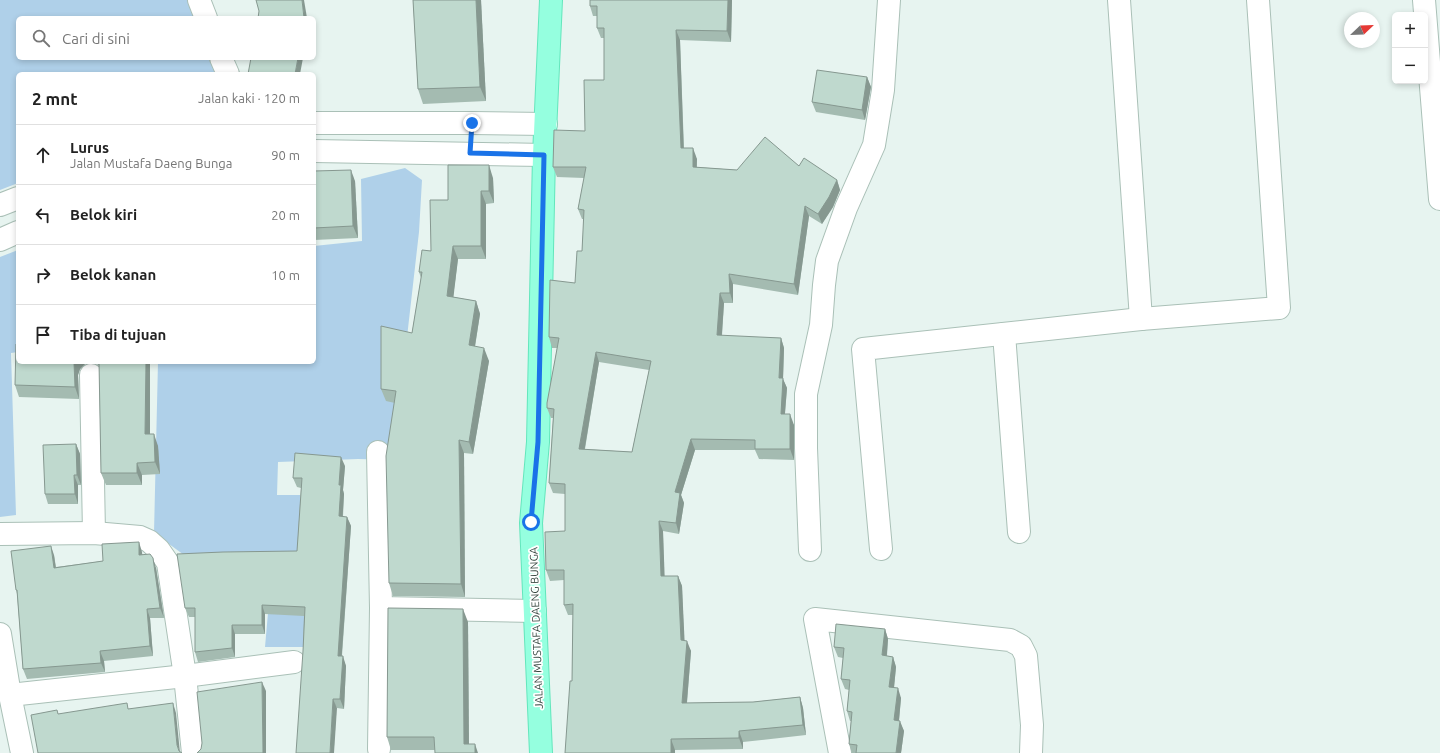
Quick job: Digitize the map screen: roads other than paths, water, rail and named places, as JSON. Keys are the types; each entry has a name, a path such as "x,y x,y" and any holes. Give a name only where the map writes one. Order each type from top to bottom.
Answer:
{"main road":[{"name":"JALAN MUSTAFA DAENG BUNGA","path":"541,753 531,522 538,442 544,155 551,0"}],"street":[{"path":"199,0 205,16"},
{"path":"810,550 806,448 806,394 821,325 827,261 846,208 874,145 883,90 889,0"},
{"path":"1118,0 1141,319"},
{"path":"881,549 863,349 1141,319 1279,308 1258,0"},
{"path":"1424,0 1440,199"},
{"path":"222,60 227,72"},
{"path":"316,123 546,124"},
{"path":"470,153 472,123"},
{"path":"316,151 544,155"},
{"path":"0,205 16,199"},
{"path":"0,240 16,233"},
{"path":"1004,334 1019,532"},
{"path":"91,376 94,533"},
{"path":"378,452 381,608 379,749"},
{"path":"0,534 94,533 140,537 149,541 162,554 168,563 185,676 193,753"},
{"path":"381,608 535,611"},
{"path":"840,753 815,619 1010,640 1021,646 1026,656 1032,725 1031,753"},
{"path":"0,634 10,695 22,753"},
{"path":"10,695 185,676 294,662"}]}
